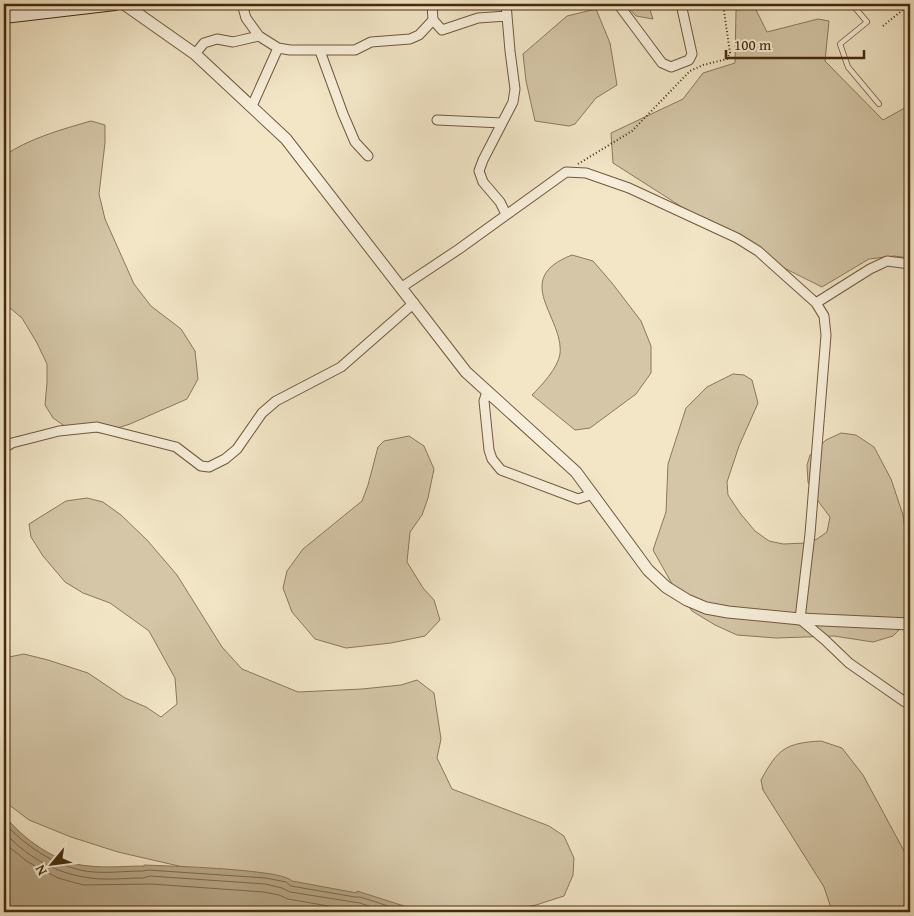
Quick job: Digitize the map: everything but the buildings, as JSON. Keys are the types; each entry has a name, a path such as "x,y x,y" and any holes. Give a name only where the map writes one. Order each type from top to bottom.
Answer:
{"main road":[{"path":"4,17 115,4"}],"street":[{"path":"124,4 195,54 286,139 466,372 576,472 648,570 666,588 706,608 728,612 800,619 910,624"},
{"path":"242,4 246,18 259,36 278,48 320,51 355,50 371,42 410,39 419,35 434,20"},
{"path":"432,4 434,20 442,30 478,18 507,16"},
{"path":"506,4 515,89 513,102 479,171 483,182 500,202 506,214"},
{"path":"618,4 662,63 671,67 689,60 692,54 681,4"},
{"path":"195,54 204,43 218,39 233,42 259,36"},
{"path":"252,106 278,48"},
{"path":"320,51 354,142 368,156"},
{"path":"437,120 502,123"},
{"path":"402,287 459,249 566,172 586,173 629,188 737,238 758,250 816,303 824,316 826,335 810,534 800,619"},
{"path":"816,303 870,269 887,261 910,264"},
{"path":"4,448 12,443 59,431 97,427 176,447 201,466 208,467 225,459 237,449 262,414 276,401 341,367 414,303"},
{"path":"487,392 484,401 488,450 492,459 501,470 578,498 594,494"},
{"path":"800,619 849,663 905,702 910,701"}],"lane":[{"path":"852,4 867,22 840,44 848,68 879,104"}],"path":[{"path":"566,172 632,131 690,71 703,65 727,59 730,53 723,4"},
{"path":"883,26 910,4"}],"shaded area":[{"path":"625,4 648,4 653,19 636,16"},
{"path":"755,8 767,32 818,19 829,21 825,61 883,120 910,105 910,258 894,256 869,259 822,287 754,253 613,163 611,133 683,99 703,73 735,63 736,10"},
{"path":"596,9 610,43 617,85 596,98 575,124 569,126 535,121 526,81 523,54 567,16"},
{"path":"91,121 105,125 105,143 99,194 105,219 134,284 151,306 181,329 195,351 198,379 187,399 130,424 102,433 66,427 53,418 45,405 47,364 22,318 4,303 4,156 23,144"},
{"path":"572,255 593,261 641,321 651,346 651,373 636,394 590,428 575,430 532,395 553,371 560,354 555,326 544,300 542,287 545,275 554,265"},
{"path":"733,374 744,375 752,380 758,403 739,446 727,482 728,495 755,531 769,541 783,544 807,543 827,532 830,517 818,501 808,482 807,465 810,455 826,440 841,433 856,435 874,447 891,479 903,515 909,557 905,617 900,629 893,636 873,642 834,636 776,638 737,635 715,625 692,611 671,582 653,550 666,512 668,464 686,408 707,387"},
{"path":"409,436 424,446 434,469 428,498 422,515 410,532 407,562 423,588 434,600 440,620 425,636 391,643 346,648 315,639 292,612 283,588 287,571 303,549 362,501 378,447 384,441"},
{"path":"87,498 103,502 121,515 147,540 177,575 222,647 242,669 298,692 362,689 401,685 417,680 434,693 441,739 437,758 452,789 549,826 564,836 574,858 573,875 564,896 504,912 413,912 209,873 118,852 71,837 29,820 4,801 4,658 24,654 88,673 125,698 146,707 161,717 177,704 175,678 149,631 110,603 83,593 65,582 43,556 31,537 29,524 66,501"},
{"path":"821,741 842,748 863,775 910,862 910,912 829,912 831,908 824,887 763,790 761,780 772,761 778,755 791,746"}],"water":[{"path":"4,815 21,833 42,849 65,861 77,864 103,867 144,865 198,867 247,871 357,893 357,891 423,912 4,912"}]}
